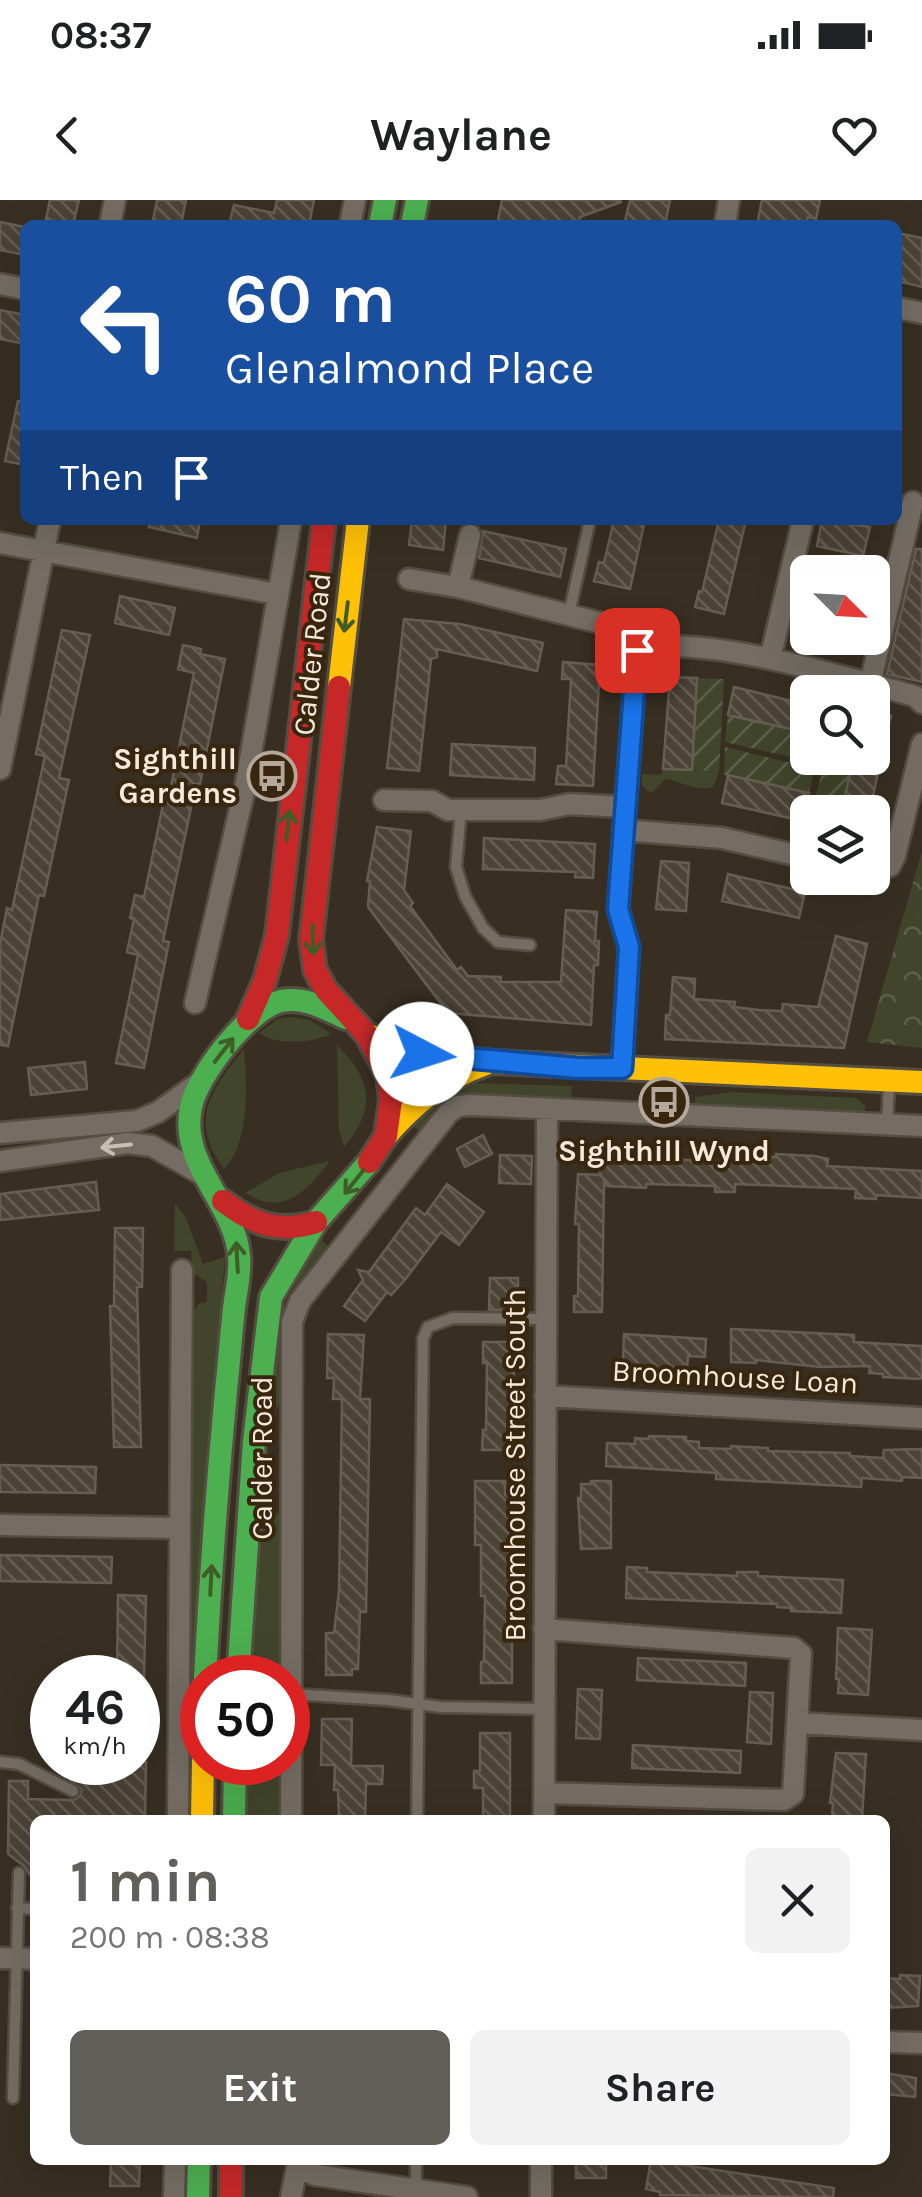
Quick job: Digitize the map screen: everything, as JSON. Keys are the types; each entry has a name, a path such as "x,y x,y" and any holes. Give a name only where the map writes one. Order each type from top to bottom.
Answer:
{"main road":[{"name":"Calder Road","path":"316,1222 301,1228 277,1229 250,1222 221,1199 205,1176 190,1138 189,1109 201,1081 247,1021 265,980 277,936 323,525"},
{"name":"Calder Road","path":"240,1655 254,1440 271,1297 316,1222 357,1178 386,1136 391,1100 388,1076 360,1028 326,990 315,970 311,940 357,525"},
{"name":"Calder Road","path":"247,1021 270,1003 293,999 315,1002 360,1028"},
{"path":"360,1028 422,1054 922,1082"},
{"path":"386,1136 436,1086 455,1074 497,1061"},
{"name":"Calder Road","path":"206,1655 220,1448 239,1257 221,1199"},
{"path":"202,1785 202,1815"},
{"path":"234,1785 234,1815"},
{"path":"198,2197 199,2165"},
{"path":"231,2197 232,2165"}],"street":[{"path":"872,675 911,502"},
{"path":"0,768 49,525"},
{"name":"Calder Road","path":"195,1003 218,950 290,525"},
{"path":"770,659 802,525"},
{"path":"458,587 470,535"},
{"path":"0,542 278,594"},
{"path":"408,580 458,587 621,628 631,635 637,650 618,909 629,947 622,1068"},
{"path":"637,650 673,647 770,659 834,675"},
{"path":"890,689 915,696 922,703"},
{"path":"890,866 922,744"},
{"path":"384,800 432,802 448,810 540,810 570,804 625,807"},
{"path":"624,830 722,838 790,854"},
{"path":"0,1133 137,1121 158,1112 201,1081"},
{"name":"Calder Road","path":"290,1655 292,1322 300,1301 458,1106 546,1110"},
{"path":"546,1110 922,1126"},
{"name":"Broomhouse Street South","path":"544,1815 546,1110"},
{"path":"0,1160 128,1143 152,1146 205,1176"},
{"path":"178,1815 179,1528 190,1292 182,1270"},
{"name":"Broomhouse Loan","path":"545,1396 922,1418"},
{"path":"0,1525 179,1528"},
{"path":"544,1629 794,1648 801,1654 794,1794 784,1800 544,1793"},
{"path":"799,1723 922,1730"},
{"name":"Calder Road","path":"291,1785 291,1815"},
{"path":"890,2042 922,2043"},
{"path":"174,2197 175,2165"},
{"path":"291,2197 295,2165"},
{"path":"297,2165 314,2175 468,2197"},
{"path":"541,2165 541,2197"}],"lane":[{"path":"569,615 589,525"},
{"path":"460,810 456,867 465,896 484,928 498,942 530,945"},
{"path":"887,1124 890,1080"},
{"path":"416,1815 423,1339 428,1326 453,1318 545,1319"},
{"path":"310,1696 544,1709"},
{"path":"0,1762 19,1764 73,1791"},
{"path":"13,2098 19,1873"},
{"path":"17,1908 30,1908"},
{"path":"416,2165 416,2188"}],"green space":[{"path":"697,678 724,679 719,772 693,770"},
{"path":"728,715 790,729 790,757 725,742"},
{"path":"725,747 790,763 790,775 814,775 809,793 724,775"},
{"path":"663,769 719,772 713,787 694,787 665,779 653,792 647,791 642,774 661,775"},
{"path":"821,775 850,775 845,795 816,795"},
{"path":"922,851 922,1048 867,1042"},
{"path":"278,1019 310,1020 331,1034 294,1042 259,1033"},
{"path":"337,1045 358,1070 366,1094 362,1120 344,1147 339,1130"},
{"path":"244,1049 243,1129 224,1169 207,1135 208,1106 222,1078"},
{"path":"473,1083 572,1086 571,1099 458,1096 421,1133 412,1125 440,1096"},
{"path":"732,1092 856,1098 866,1106 856,1113 695,1106 695,1097"},
{"path":"330,1161 303,1191 284,1201 259,1200 245,1193 279,1173"},
{"path":"175,1203 186,1218 203,1264 225,1257 195,1655 186,1655 188,1319 199,1304 207,1302 207,1282 192,1272 191,1251 174,1251"},
{"path":"321,1240 330,1247 298,1287 284,1397 276,1410 276,1361 282,1320 296,1283"},
{"path":"273,1510 282,1517 282,1655 250,1655 259,1519 264,1512"},
{"path":"245,1785 282,1785 282,1815 246,1815"}],"building":[{"path":"50,200 79,200 74,220 46,219"},
{"path":"157,200 186,200 182,220 153,220"},
{"path":"277,200 314,200 310,220 230,220 234,205 274,213"},
{"path":"502,200 621,202 579,220 498,220"},
{"path":"630,200 670,200 666,220 625,220"},
{"path":"762,200 820,200 816,219 758,220"},
{"path":"0,222 20,226 20,254 0,250"},
{"path":"902,234 922,238 922,287 902,282"},
{"path":"0,310 20,314 20,343 0,339"},
{"path":"18,401 20,401 20,464 5,461"},
{"path":"149,525 199,525 197,538"},
{"path":"411,525 446,525 443,550 409,545"},
{"path":"613,525 644,525 630,589 594,581 599,562 604,563"},
{"path":"718,525 745,525 724,614 695,607 699,591 702,592"},
{"path":"821,525 870,527 863,555 817,546"},
{"path":"483,531 566,549 560,577 479,558"},
{"path":"916,549 922,549 922,682 887,674"},
{"path":"120,596 175,608 169,635 115,623"},
{"path":"404,619 460,624 543,643 537,671 437,649 437,657 431,659 419,771 387,768"},
{"path":"62,630 90,635 59,778 69,780 44,896 39,895 8,1046 0,1045 0,944 7,908 12,910 45,756 36,754"},
{"path":"183,645 201,649 200,654 225,659 163,941 169,942 144,1068 116,1063 138,955 127,952 134,919 130,918 135,895 144,897 194,673 178,669"},
{"path":"563,662 600,665 593,786 556,784 558,766 566,766 571,679 562,679"},
{"path":"670,677 697,678 692,770 663,769"},
{"path":"734,687 790,701 790,729 728,715"},
{"path":"452,744 535,748 534,780 450,775"},
{"path":"728,775 809,793 790,795 790,818 722,803"},
{"path":"850,775 878,775 873,795 845,795"},
{"path":"377,827 411,831 404,890 413,903 410,906 457,970 461,967 468,976 501,977 500,982 561,982 566,910 597,912 598,965 594,965 591,1025 448,1013 368,907 367,881"},
{"path":"484,838 595,844 593,878 575,877 576,872 483,869"},
{"path":"661,861 689,863 686,911 656,909"},
{"path":"728,874 790,888 790,895 804,895 799,918 722,901"},
{"path":"836,936 867,944 844,1048 665,1039 673,977 695,979 694,999 735,1002 734,1007 759,1010 782,1011 783,1004 818,1007"},
{"path":"85,1062 87,1089 31,1095 28,1068"},
{"path":"483,1135 492,1154 465,1167 457,1149"},
{"path":"605,1145 611,1157 764,1163 764,1157 776,1154 828,1159 827,1166 922,1171 922,1198 855,1198 856,1189 735,1184 735,1192 715,1192 715,1186 646,1184 646,1188 607,1186 604,1182 602,1312 574,1312 574,1296 578,1296 578,1174 601,1175 589,1154"},
{"path":"500,1155 532,1156 531,1184 499,1183"},
{"path":"96,1182 99,1210 0,1220 0,1194"},
{"path":"447,1184 484,1212 459,1245 441,1232 404,1281 391,1295 387,1292 365,1321 344,1306 363,1280 358,1270 369,1272 416,1208 425,1215"},
{"path":"115,1228 143,1228 142,1287 137,1287 141,1447 114,1447 110,1306 114,1306"},
{"path":"490,1278 518,1278 518,1310 489,1310"},
{"path":"731,1329 854,1335 854,1342 922,1346 922,1376 883,1377 869,1373 870,1366 731,1362"},
{"path":"328,1334 364,1335 360,1399 370,1399 366,1612 360,1612 358,1669 352,1669 352,1675 326,1675 326,1633 334,1633 339,1591 342,1399 333,1399 334,1378 327,1378"},
{"path":"624,1334 706,1339 705,1357 688,1356 687,1368 636,1368 623,1364"},
{"path":"483,1342 514,1342 513,1450 482,1450 487,1363 483,1363"},
{"path":"686,1437 686,1441 699,1442 699,1448 768,1448 883,1458 884,1450 922,1449 922,1478 862,1478 861,1487 716,1479 716,1473 606,1466 607,1443 635,1444 635,1438"},
{"path":"0,1465 96,1467 95,1493 0,1492"},
{"path":"475,1481 505,1481 505,1495 509,1495 512,1683 481,1683 485,1596 481,1596 481,1545 475,1545"},
{"path":"611,1481 611,1548 581,1549 578,1498 581,1484"},
{"path":"0,1555 112,1557 111,1583 0,1581"},
{"path":"627,1567 647,1568 647,1572 737,1576 737,1572 758,1572 758,1576 843,1580 841,1613 791,1611 777,1604 626,1598"},
{"path":"118,1595 146,1596 145,1655 117,1655"},
{"path":"838,1628 872,1630 868,1695 838,1693"},
{"path":"638,1658 746,1663 745,1686 637,1680"},
{"path":"578,1689 602,1690 600,1739 576,1738"},
{"path":"750,1692 773,1693 771,1744 747,1742"},
{"path":"322,1719 352,1719 351,1766 383,1766 382,1784 366,1784 365,1815 339,1815 335,1765 321,1765"},
{"path":"480,1733 510,1733 510,1815 483,1815 483,1788 474,1788 474,1771 480,1771"},
{"path":"633,1745 741,1751 740,1773 632,1768"},
{"path":"836,1753 866,1754 862,1815 832,1815"},
{"path":"9,1781 28,1781 28,1799 74,1800 82,1790 76,1785 146,1785 145,1815 30,1815 30,1875 8,1854"},
{"path":"900,1975 920,1976 918,2006 890,2008 890,1978 900,1979"},
{"path":"890,2074 916,2078 915,2097 890,2094"},
{"path":"111,2165 140,2165 139,2186 110,2186"},
{"path":"576,2165 606,2165 606,2178 576,2178"},
{"path":"650,2165 684,2165 834,2188 833,2197 660,2195 646,2189"}],"traffic: fast":[{"path":"381,220 385,200"},
{"path":"413,220 417,200"},
{"path":"206,1655 239,1262 228,1218 193,1147 189,1128 191,1107 203,1078 226,1045 268,1006 298,1000 346,1018"},
{"path":"240,1655 254,1441 271,1297 316,1222 369,1162"},
{"path":"234,1815 235,1785"},
{"path":"198,2197 199,2165"}],"traffic: slow":[{"path":"339,687 357,525"},
{"path":"367,1035 429,1053 493,1062 922,1082"},
{"path":"386,1136 431,1093 486,1064"},
{"path":"202,1815 203,1785"}],"traffic: jam":[{"path":"248,1019 265,980 277,935 323,525"},
{"path":"339,687 311,940 315,970 326,990 367,1035 388,1076 391,1100 386,1136 369,1162"},
{"path":"223,1201 267,1225 290,1227 316,1222"},
{"path":"231,2165 231,2197"}],"place":[{"name":"Sighthill Gardens","path":"272,776"},
{"name":"Sighthill Wynd","path":"664,1102"}],"route":[{"path":"422,1054 578,1068 622,1068 629,947 618,909 637,650"}]}
